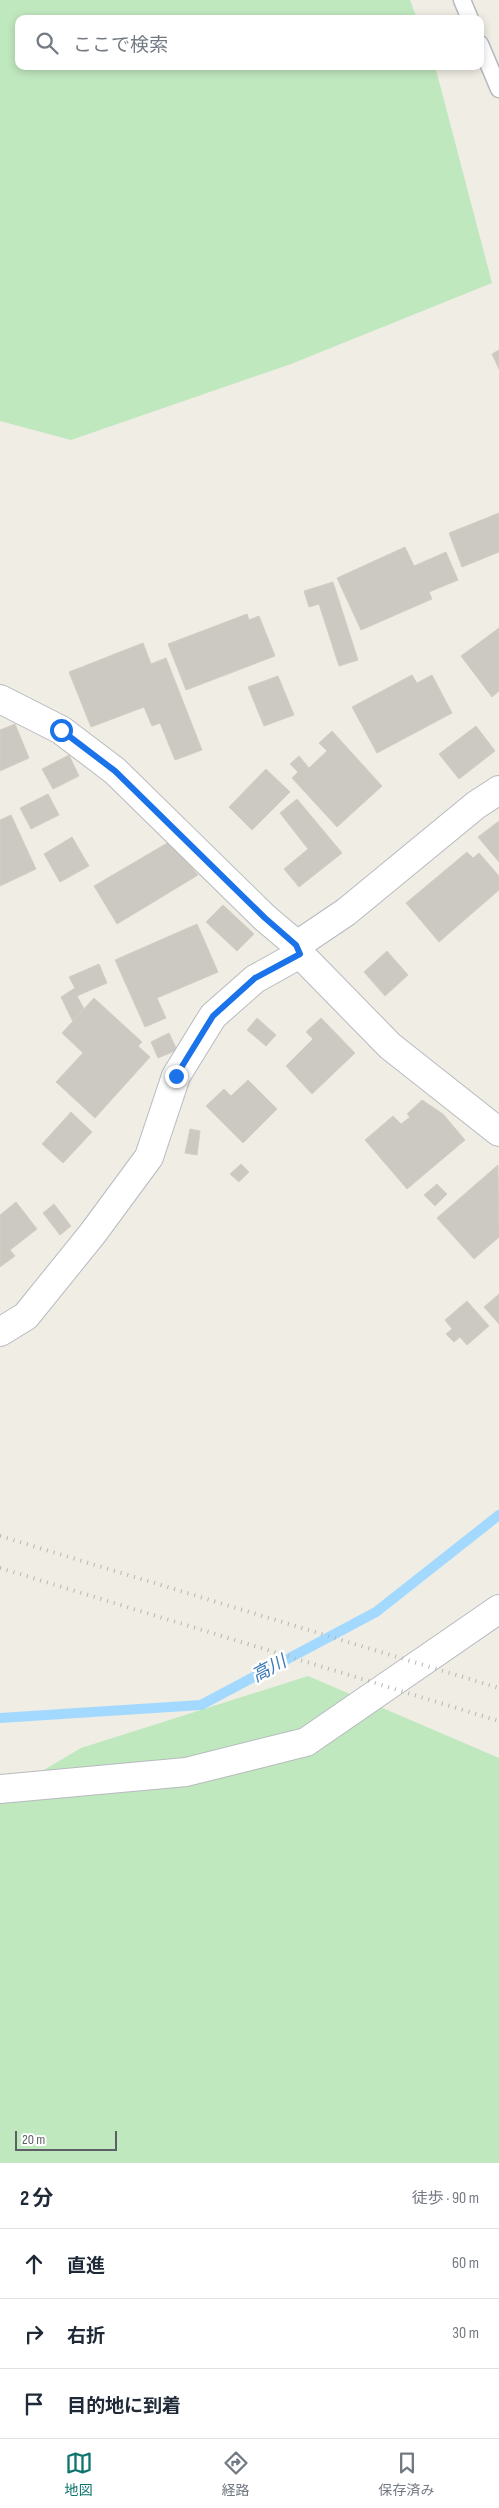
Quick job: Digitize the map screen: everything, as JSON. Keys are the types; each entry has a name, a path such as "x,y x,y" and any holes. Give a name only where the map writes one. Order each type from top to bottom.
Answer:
{"street":[{"path":"0,699 61,730 115,771 298,950 390,1046 499,1132"},
{"path":"0,1332 26,1316 93,1233 149,1157 176,1076 213,1016 255,978 298,950 476,805 499,790"},
{"path":"0,1789 186,1772 306,1742 499,1609"}],"lane":[{"path":"462,0 468,15"},
{"path":"484,53 499,89"}],"green space":[{"path":"0,0 410,0 416,15 15,15 15,70 436,70 492,283 291,364 71,440 0,421"},
{"path":"308,1676 499,1758 499,2163 0,2163 0,1796 81,1748"}],"building":[{"path":"499,350 499,369 492,354"},
{"path":"499,513 499,552 462,567 449,533"},
{"path":"405,547 414,566 446,552 458,580 429,592 432,599 361,630 337,578"},
{"path":"333,582 358,660 339,666 319,604 309,607 304,591"},
{"path":"247,614 249,620 259,616 275,656 186,690 168,644"},
{"path":"499,628 499,691 492,697 461,656"},
{"path":"143,643 151,664 166,658 202,750 175,760 160,723 152,726 144,707 91,727 69,672"},
{"path":"412,675 417,683 432,675 452,713 377,753 352,707"},
{"path":"278,676 294,715 264,726 248,687"},
{"path":"15,724 29,758 0,771 0,730"},
{"path":"476,726 495,751 459,779 439,754"},
{"path":"332,731 382,786 337,827 292,778 298,772 290,764 299,756 309,768 327,751 319,743"},
{"path":"69,755 79,776 53,789 42,769"},
{"path":"266,769 290,792 252,830 229,807"},
{"path":"48,794 59,815 31,829 20,808"},
{"path":"297,799 342,853 299,887 284,869 308,849 280,813"},
{"path":"11,815 36,869 0,886 0,820"},
{"path":"499,821 499,862 478,837"},
{"path":"72,837 89,866 60,882 44,854"},
{"path":"169,842 198,875 117,924 94,886"},
{"path":"467,852 473,858 479,853 499,876 499,890 439,942 406,903"},
{"path":"223,905 254,934 237,951 206,922"},
{"path":"197,924 218,972 157,998 166,1018 145,1027 115,960"},
{"path":"387,951 408,975 385,996 364,972"},
{"path":"99,964 107,983 77,996 84,1009 73,1022 61,997 75,988 69,977"},
{"path":"94,998 142,1042 138,1046 150,1057 95,1118 56,1082 83,1053 62,1033"},
{"path":"257,1018 276,1035 266,1046 247,1030"},
{"path":"321,1018 355,1053 312,1094 286,1066 313,1039 306,1032"},
{"path":"169,1033 177,1050 158,1058 151,1042"},
{"path":"248,1080 277,1109 243,1143 206,1106 224,1089 231,1096"},
{"path":"422,1100 443,1114 465,1140 407,1189 365,1140 393,1116 401,1124 410,1117 407,1114"},
{"path":"71,1112 92,1132 63,1163 42,1144"},
{"path":"190,1129 200,1131 197,1155 185,1153"},
{"path":"241,1164 249,1172 239,1182 230,1174"},
{"path":"498,1165 499,1237 474,1259 437,1218"},
{"path":"437,1184 447,1194 435,1206 424,1195"},
{"path":"16,1202 37,1229 10,1250 15,1256 0,1267 0,1215"},
{"path":"54,1204 71,1226 60,1235 43,1213"},
{"path":"499,1294 499,1324 484,1307"},
{"path":"467,1301 489,1326 467,1345 460,1337 454,1342 446,1334 452,1329 445,1320"}],"waterway":[{"name":"高川","path":"0,1718 201,1705 376,1612 499,1515"}],"railway":[{"path":"0,1536 499,1688"},
{"path":"0,1568 499,1721"}],"route":[{"path":"61,730 115,771 265,918 296,945 300,954 255,978 213,1016 176,1076"}]}
